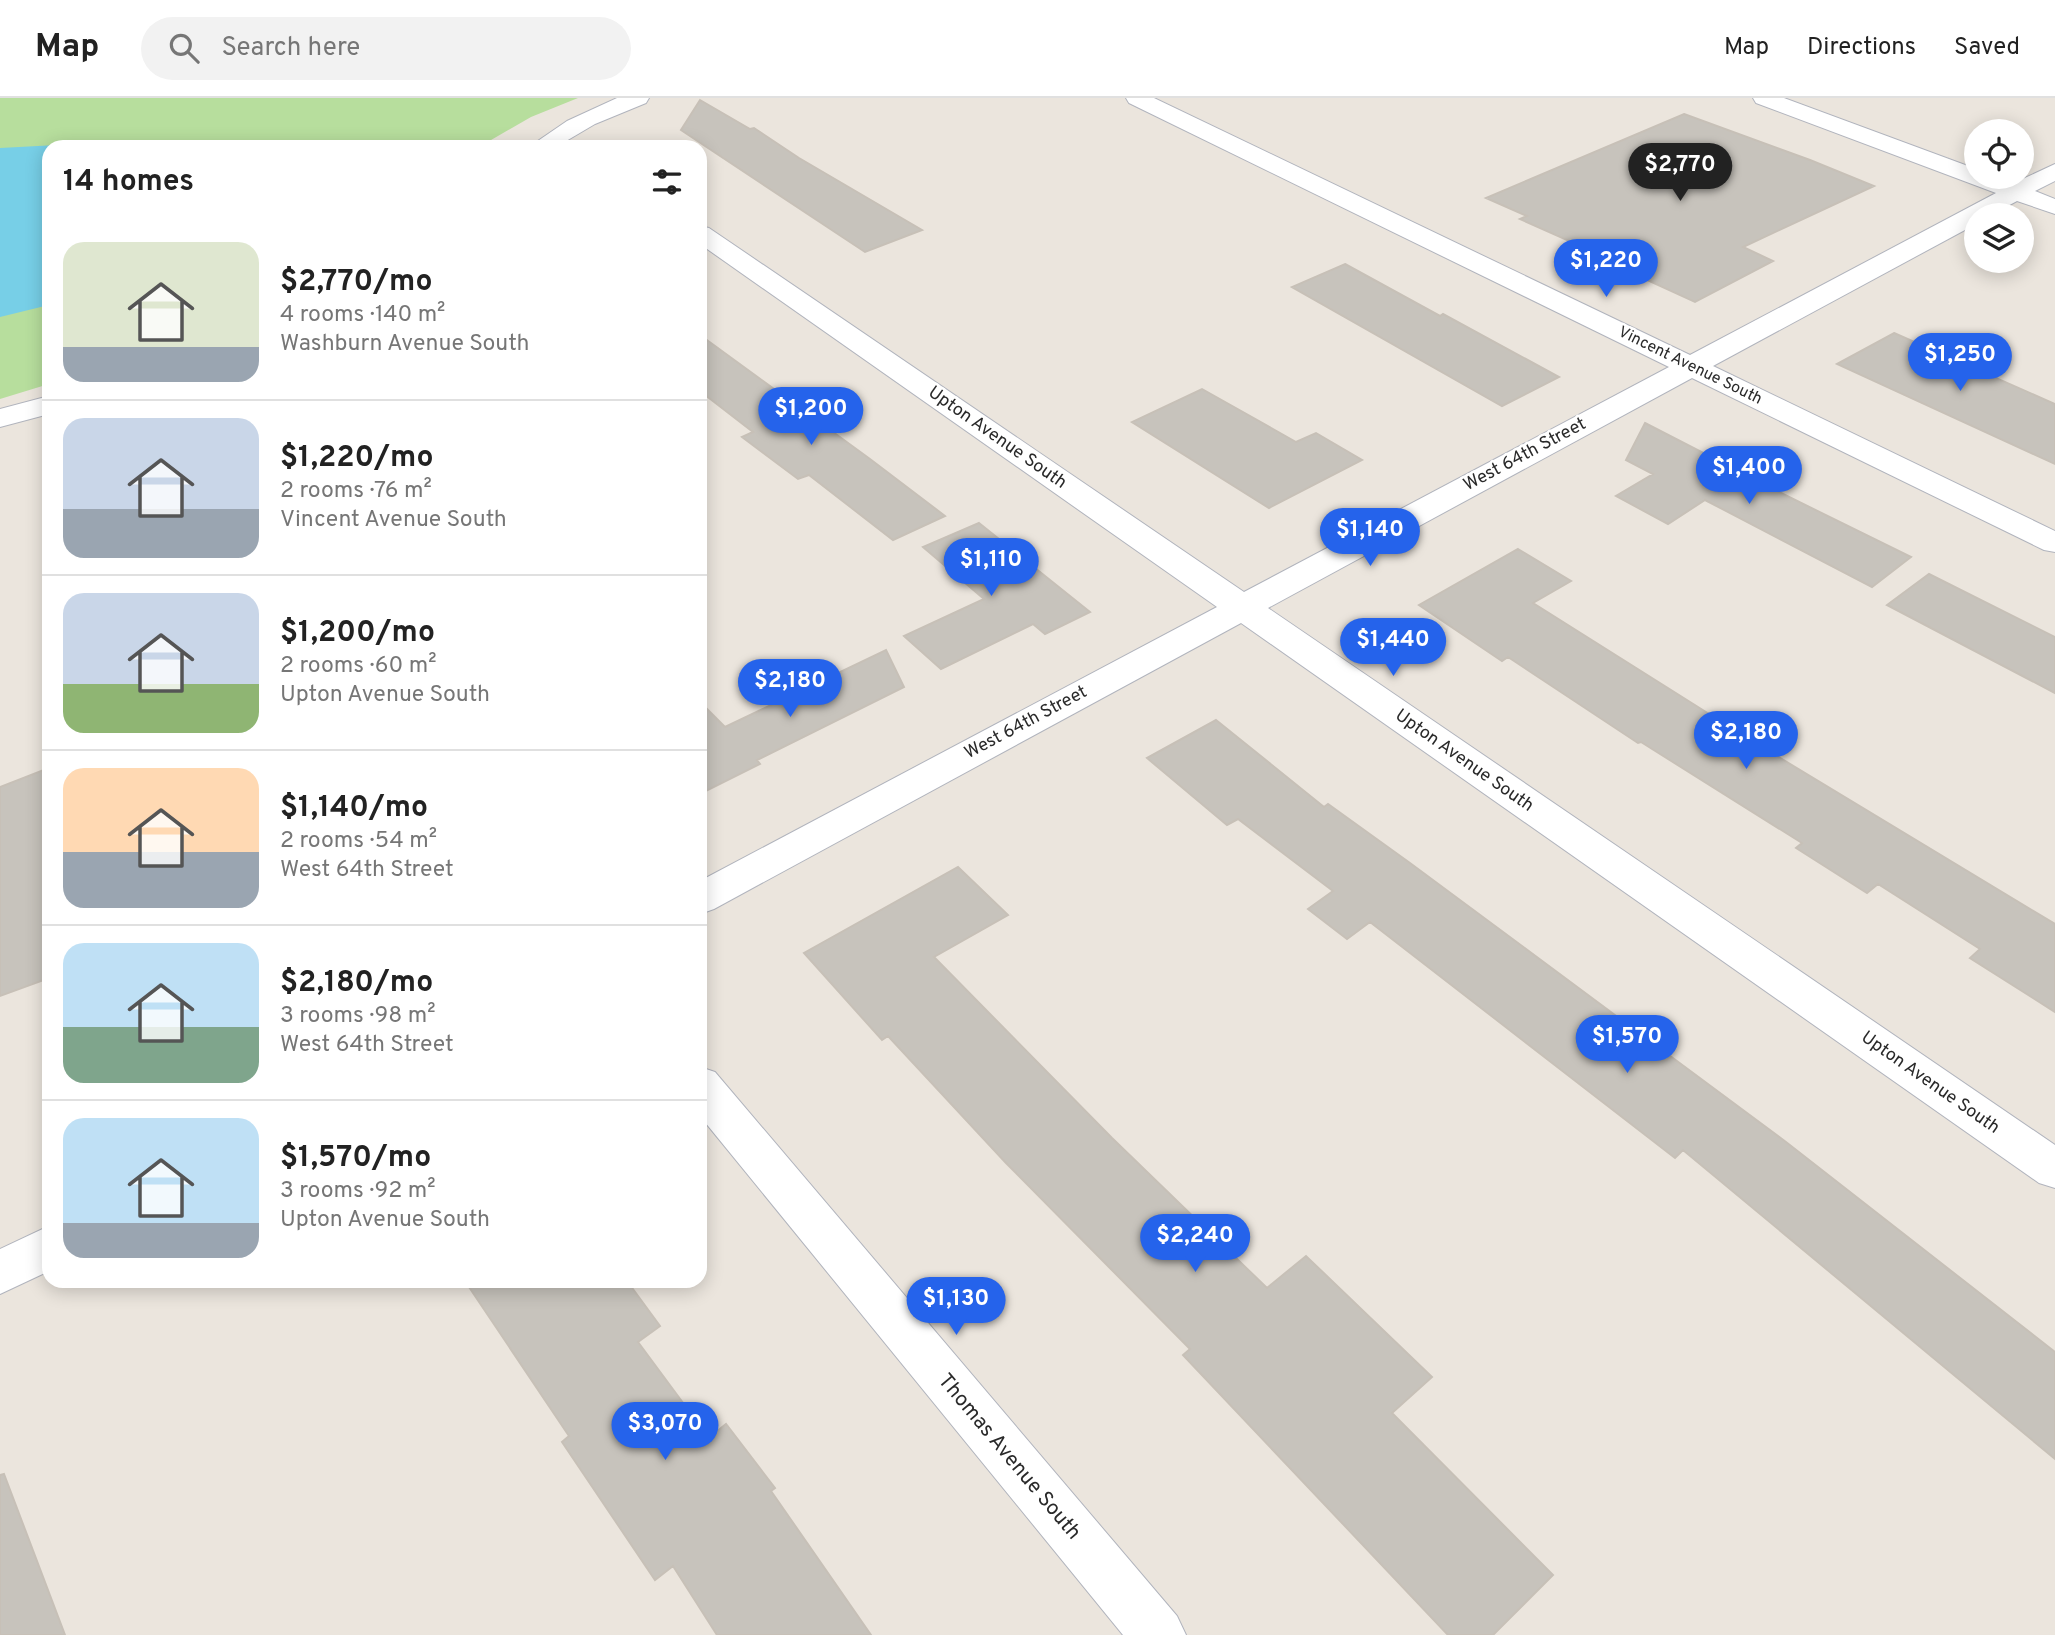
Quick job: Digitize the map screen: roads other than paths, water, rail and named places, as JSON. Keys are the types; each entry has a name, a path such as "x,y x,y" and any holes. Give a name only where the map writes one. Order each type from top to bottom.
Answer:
{"street":[{"path":"562,140 612,107 638,98"},
{"name":"Vincent Avenue South","path":"1137,98 2055,543"},
{"path":"1764,98 2055,207"},
{"name":"West 64th Street","path":"707,894 2055,171"},
{"name":"Upton Avenue South","path":"707,238 2055,1169"},
{"path":"0,418 42,407"},
{"name":"Thomas Avenue South","path":"707,1093 1158,1635"},
{"path":"0,1273 42,1251"}],"water":[{"path":"42,146 42,307 0,317 0,148"}]}
